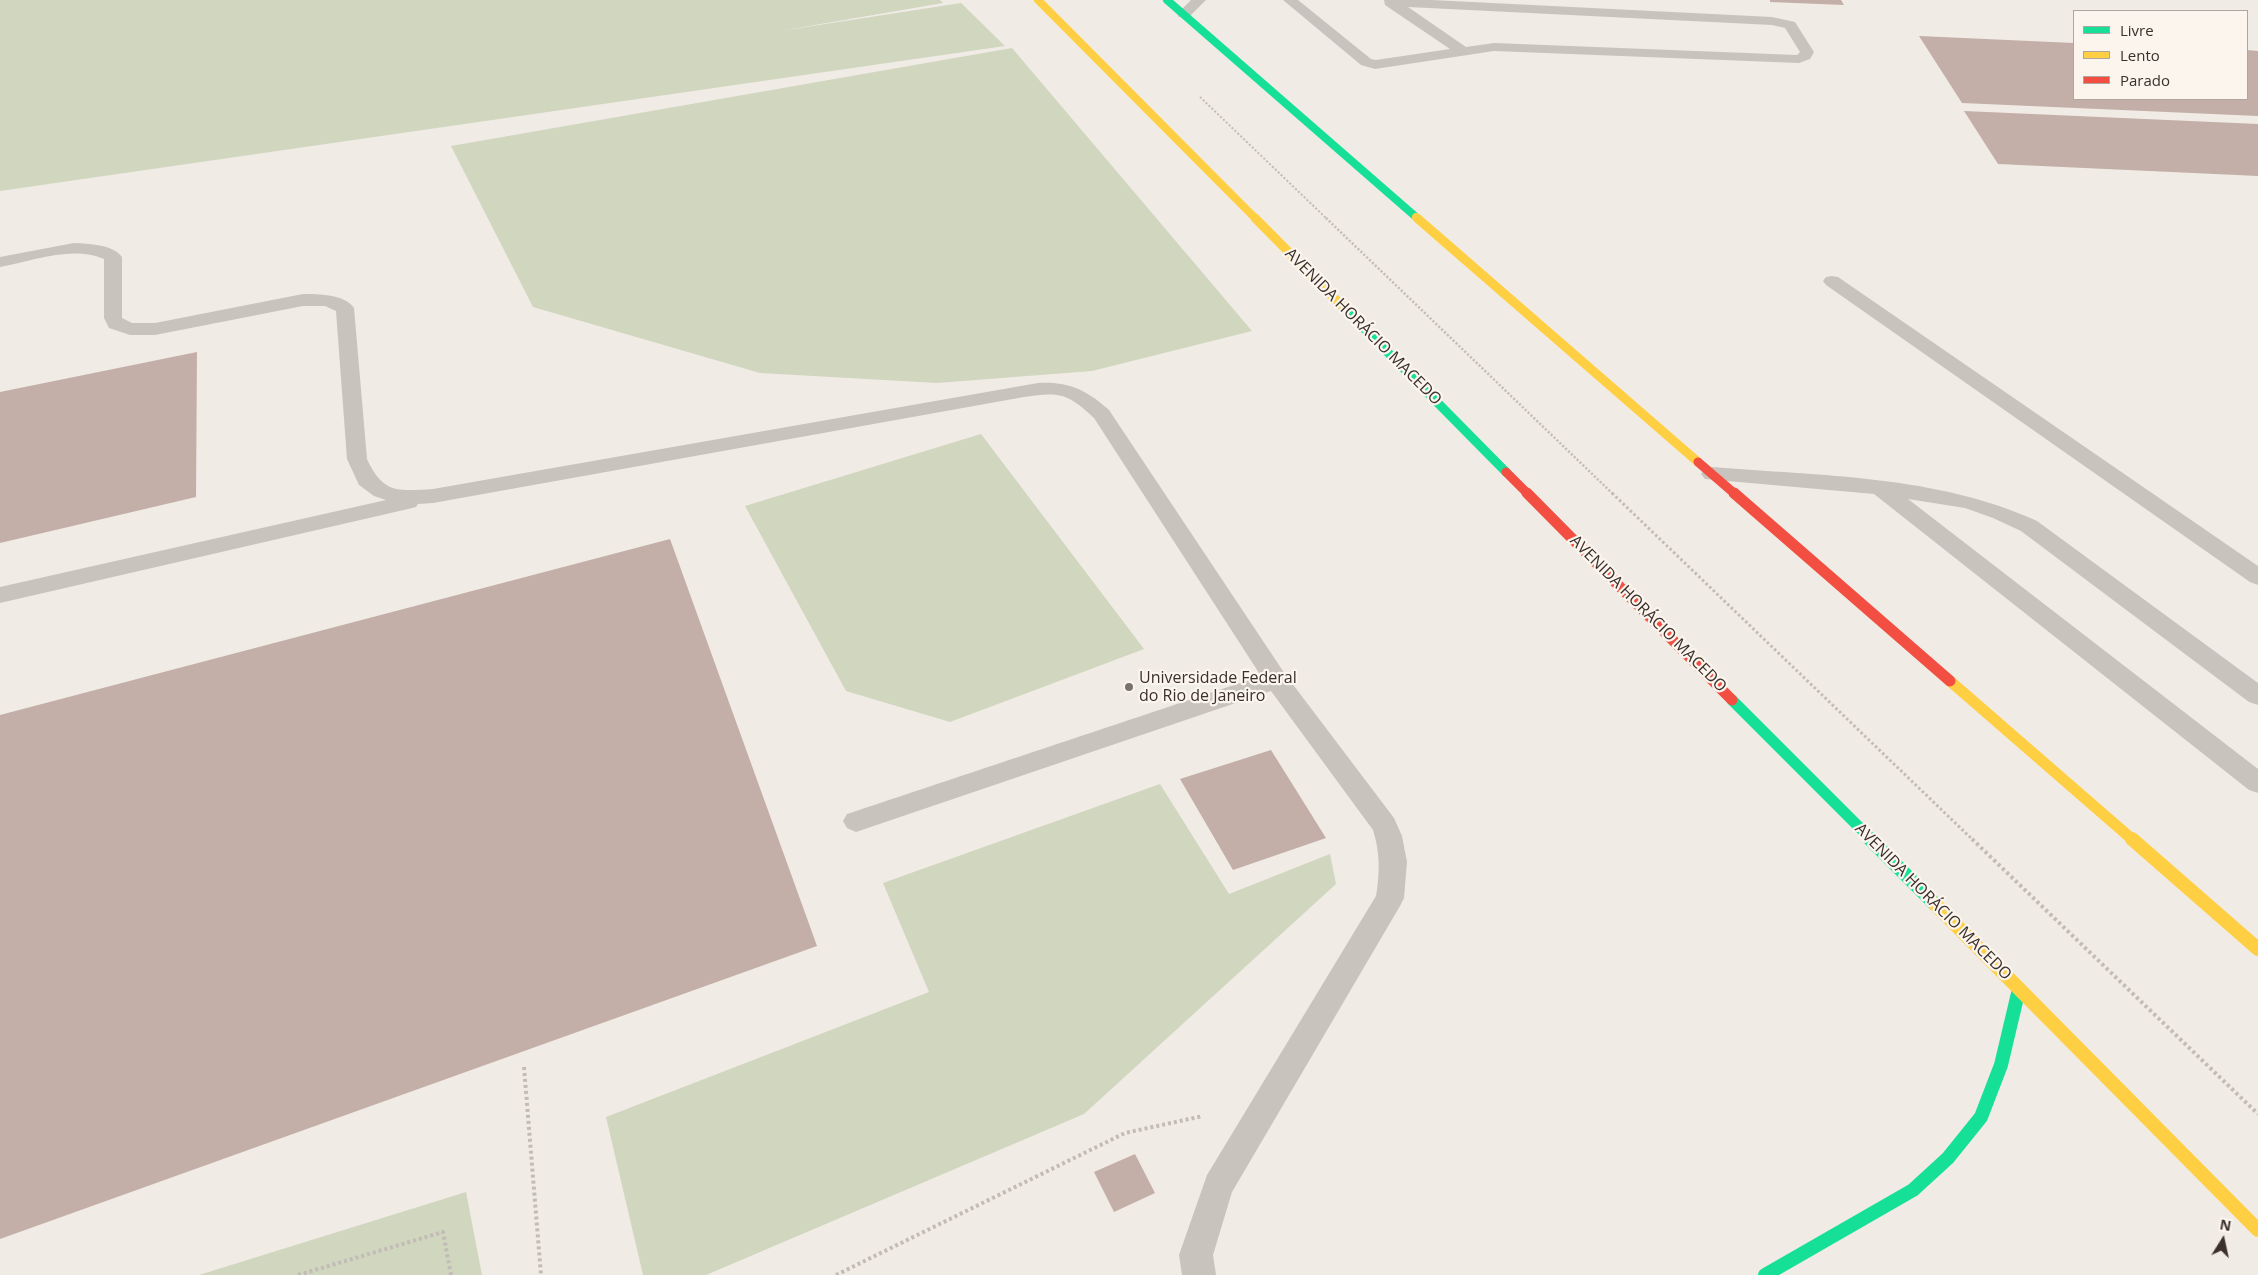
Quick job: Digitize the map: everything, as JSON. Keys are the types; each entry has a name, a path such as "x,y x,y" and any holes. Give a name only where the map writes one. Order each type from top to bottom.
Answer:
{"street":[{"name":"AVENIDA HORÁCIO MACEDO","path":"1038,0 2258,1230"},
{"path":"1167,0 2258,949"},
{"path":"1764,1275 1912,1190 1948,1158 1981,1117 2001,1064 2019,988"}],"lane":[{"path":"1184,14 1199,0"},
{"path":"1290,0 1366,62 1375,65 1494,47 1799,59 1805,56 1807,52 1790,25 1777,21 1389,1"},
{"path":"1389,1 1462,51"},
{"path":"0,262 45,253 88,248 104,251 113,257 113,318 116,324 130,329 155,330 303,300 319,299 336,302 345,308 357,459 367,480 386,494 407,497 433,496"},
{"path":"1832,282 2258,578"},
{"path":"0,595 433,496 1024,390 1049,387 1069,389 1083,396 1102,414 1276,680 1385,826 1392,844 1395,873 1390,898 1270,1102 1218,1186 1196,1255 1199,1275"},
{"path":"1712,474 1880,488 1968,502 2001,513 2029,526 2258,696"},
{"path":"1880,488 2258,783"},
{"path":"856,821 1276,680"}],"path":[{"path":"1200,96 2258,1114"},
{"path":"524,1067 541,1275"},
{"path":"836,1275 1125,1134 1270,1102"},
{"path":"298,1275 443,1232 451,1275"}],"green space":[{"path":"0,0 940,0 943,3 780,31 961,3 1005,46 0,191"},
{"path":"1012,48 1252,331 1092,371 937,383 760,373 533,307 451,146"},
{"path":"981,434 1144,649 950,722 846,691 745,506"},
{"path":"1160,784 1229,894 1330,854 1336,884 1084,1114 706,1275 643,1275 606,1117 929,992 883,883"},
{"path":"466,1192 482,1275 199,1275"}],"building":[{"path":"1770,0 1841,0 1844,5 1770,2"},
{"path":"1919,36 2073,43 2073,100 2248,100 2248,50 2258,51 2258,116 1962,103"},
{"path":"1964,111 2258,124 2258,176 1998,164"},
{"path":"197,352 196,497 0,543 0,392"},
{"path":"670,539 817,946 0,1239 0,715"},
{"path":"1271,750 1326,838 1233,870 1180,779"},
{"path":"1135,1154 1155,1193 1114,1212 1094,1172"}],"traffic: fast":[{"path":"1167,0 1416,217"},
{"path":"1341,305 1506,472"},
{"path":"1732,700 1935,904"},
{"path":"1765,1275 1913,1190 1948,1158 1981,1117 2001,1065 2019,989"}],"traffic: slow":[{"path":"1038,0 1341,305"},
{"path":"1416,217 1698,462"},
{"path":"1950,681 2258,949"},
{"path":"1935,904 2258,1230"}],"traffic: jam":[{"path":"1698,462 1950,681"},
{"path":"1506,472 1732,700"}],"place":[{"name":"Universidade Federal do Rio de Janeiro","path":"1129,687"}]}
